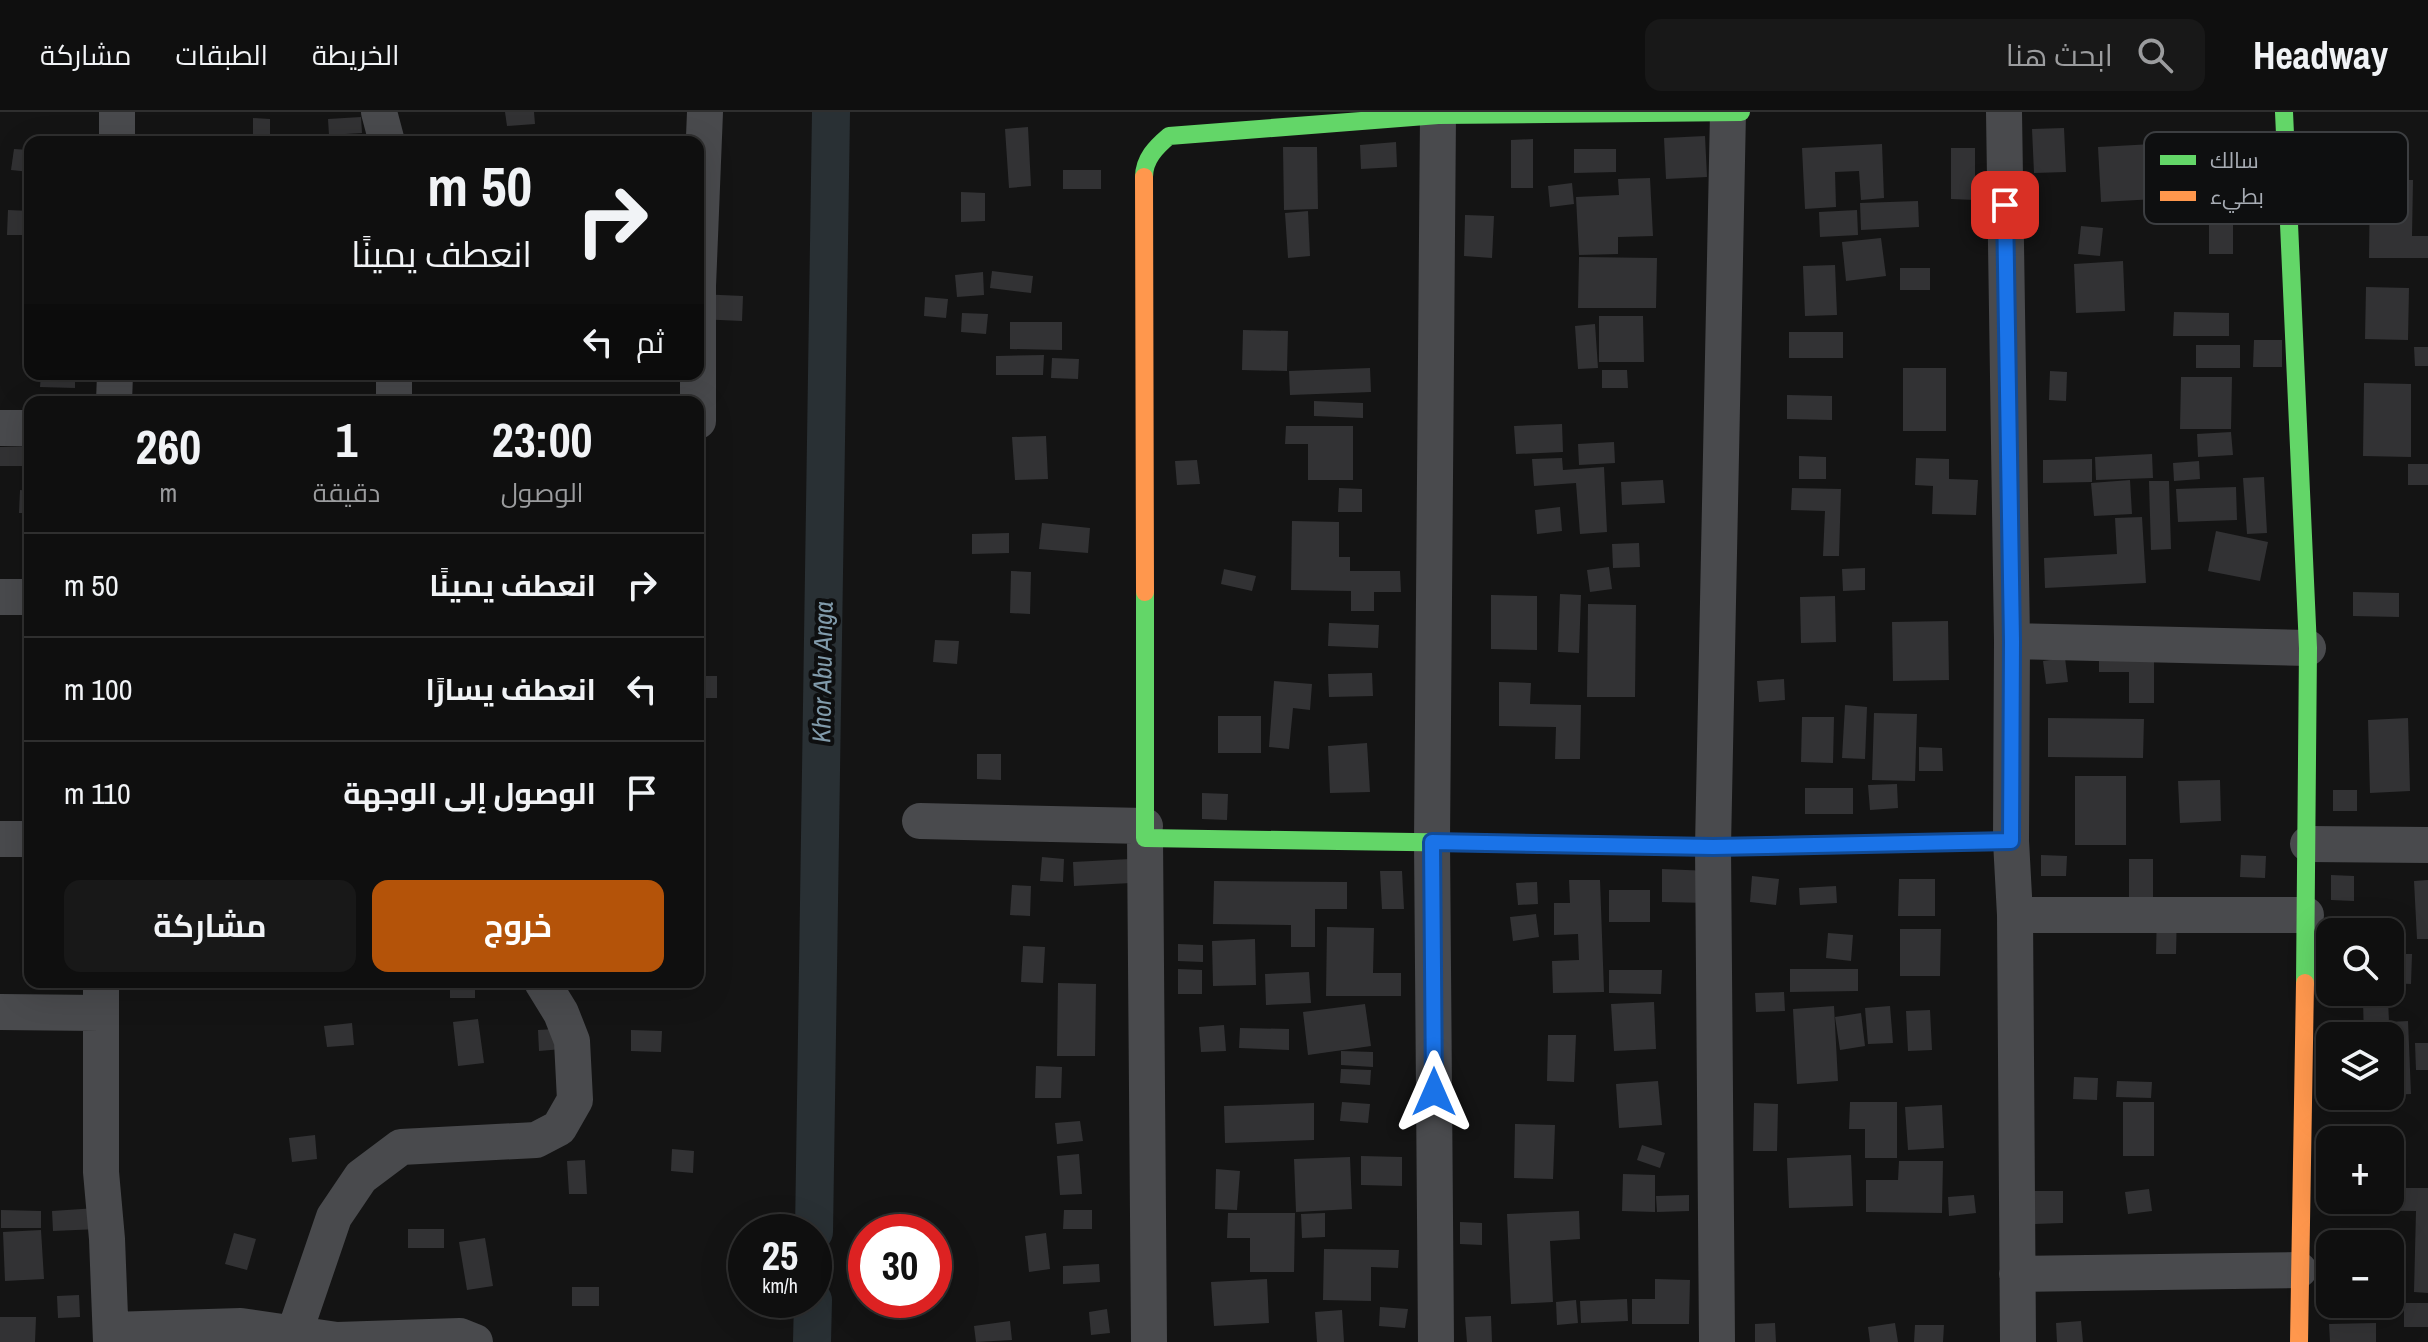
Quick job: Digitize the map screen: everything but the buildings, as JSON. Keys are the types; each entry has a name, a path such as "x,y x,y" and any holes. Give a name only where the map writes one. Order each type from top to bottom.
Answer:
{"street":[{"path":"117,112 117,136"},
{"path":"379,112 385,136"},
{"path":"704,137 705,112"},
{"path":"1717,1342 1713,847 1728,112"},
{"path":"1149,1342 1144,166 1156,147 1169,136 1438,115 1741,112"},
{"path":"2004,112 2018,1342"},
{"path":"2284,112 2285,132"},
{"path":"1436,1342 1432,842 1438,115"},
{"path":"2289,224 2308,648 2308,844 2299,1342"},
{"path":"0,428 24,428"},
{"path":"0,597 24,597"},
{"path":"2012,641 2308,648"},
{"path":"920,821 1432,842 1713,847 2011,841"},
{"path":"0,839 24,839"},
{"path":"2308,844 2428,845"},
{"path":"2015,915 2306,915"},
{"path":"294,1334 334,1217 361,1177 401,1147 536,1140 559,1128 575,1100 572,1041 561,1013 546,988"},
{"path":"0,1012 100,997 101,1172 111,1336 241,1326 337,1340 460,1336 475,1342"},
{"path":"2017,1274 2299,1270"}],"waterway":[{"name":"Khor Abu Anga","path":"814,1214 831,112"},
{"name":"Khor Abu Anga","path":"812,1342 813,1318"}],"traffic: fast":[{"path":"1144,177 1148,159 1169,136 1438,115 1741,112"},
{"path":"2284,112 2285,132"},
{"path":"2289,224 2308,648 2305,983"},
{"path":"1145,592 1145,838 1545,844"}],"traffic: slow":[{"path":"1144,177 1145,592"},
{"path":"1545,844 1713,847 2011,841"},
{"path":"2299,1342 2305,983"}],"route":[{"path":"1434,1092 1432,842 1713,847 2011,841 2012,641 2005,205"}]}
